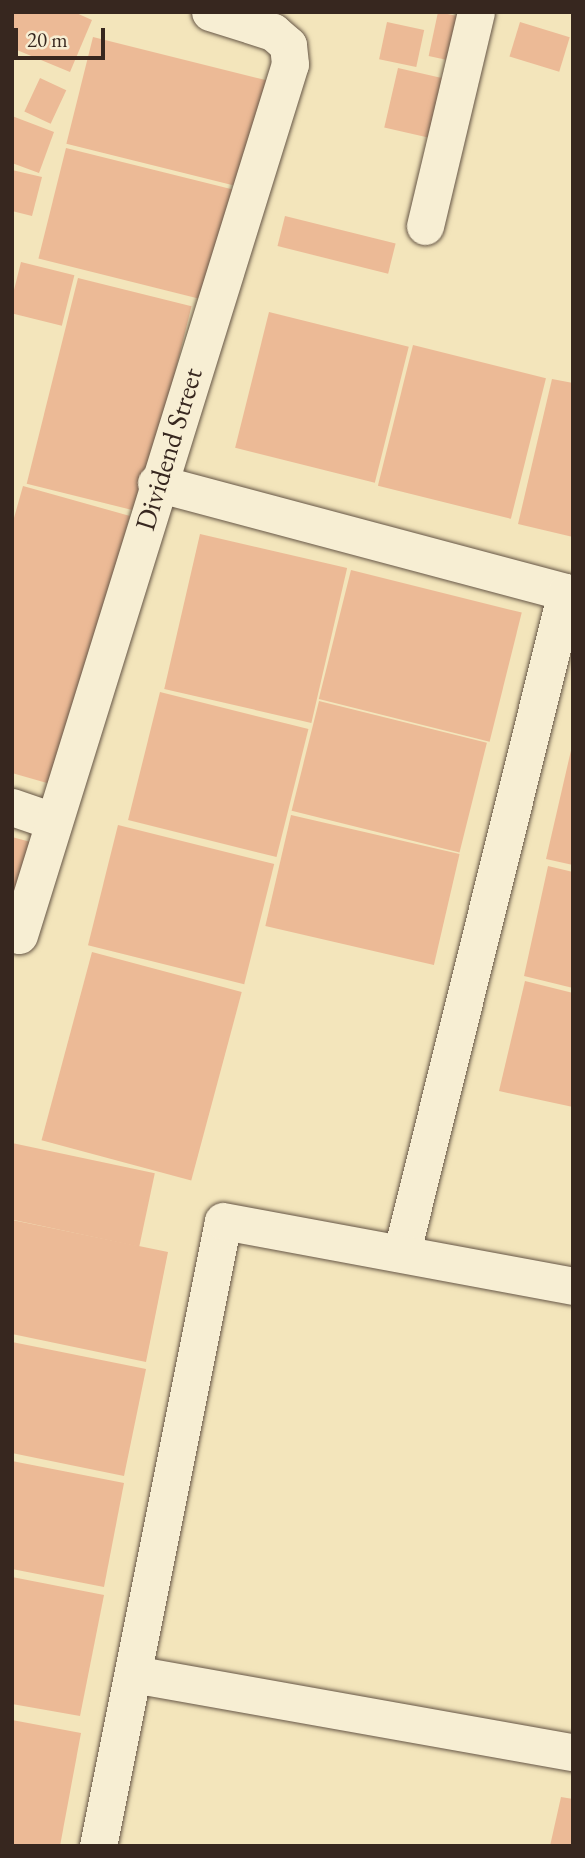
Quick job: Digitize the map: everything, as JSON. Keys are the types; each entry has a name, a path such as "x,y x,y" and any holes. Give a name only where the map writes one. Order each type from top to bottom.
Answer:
{"street":[{"name":"Dividend Street","path":"19,935 156,483 290,64 288,45 273,32 210,12"},
{"path":"425,226 476,12"},
{"path":"156,483 569,593 402,1251"},
{"path":"12,807 53,821"},
{"path":"98,1846 223,1221 402,1251 573,1286"},
{"path":"133,1674 573,1752"}],"building":[{"path":"12,12 74,12 92,20 70,72 12,48"},
{"path":"438,12 470,19 461,63 429,56"},
{"path":"387,22 424,30 416,67 379,59"},
{"path":"520,22 570,37 559,72 509,56"},
{"path":"93,37 267,80 240,187 66,144"},
{"path":"398,68 452,80 438,140 384,127"},
{"path":"40,78 66,90 51,124 24,112"},
{"path":"12,116 54,132 39,173 12,163"},
{"path":"66,148 233,190 205,300 38,259"},
{"path":"12,170 42,177 32,216 12,211"},
{"path":"285,216 396,244 388,274 278,246"},
{"path":"21,262 74,275 62,326 12,313 12,298"},
{"path":"78,278 192,306 140,512 27,484"},
{"path":"269,312 409,347 375,483 235,448"},
{"path":"413,345 546,378 511,519 378,486"},
{"path":"552,379 573,383 573,537 518,524"},
{"path":"23,486 130,516 54,785 12,773 12,525"},
{"path":"200,534 347,568 311,723 164,689"},
{"path":"351,570 522,613 490,742 319,699"},
{"path":"160,692 308,729 277,857 128,820"},
{"path":"319,701 487,743 460,852 292,811"},
{"path":"573,746 573,865 546,859"},
{"path":"291,815 460,854 434,965 265,926"},
{"path":"118,825 274,864 244,984 88,945"},
{"path":"12,837 38,844 12,937"},
{"path":"548,866 573,872 573,988 524,976"},
{"path":"92,952 242,992 191,1180 42,1140"},
{"path":"525,981 573,993 573,1107 499,1091"},
{"path":"12,1143 155,1173 139,1247 12,1220"},
{"path":"12,1220 168,1252 146,1362 12,1334"},
{"path":"12,1342 146,1369 124,1476 12,1453"},
{"path":"12,1461 124,1483 104,1587 12,1569"},
{"path":"12,1577 104,1595 80,1716 12,1704"},
{"path":"12,1720 81,1733 60,1846 12,1846"},
{"path":"561,1797 573,1799 573,1846 550,1846"}]}
